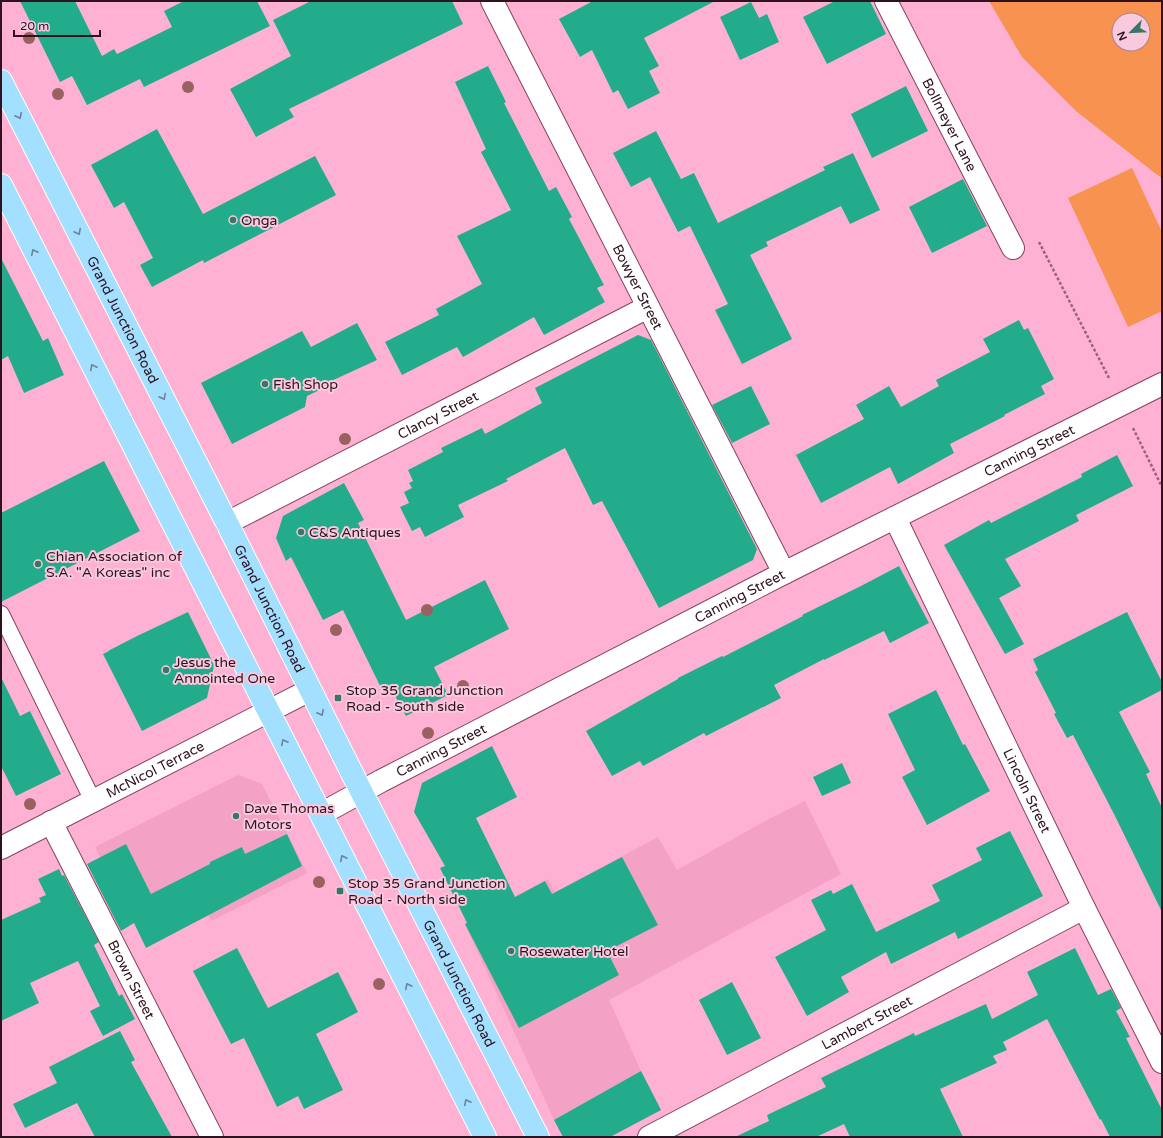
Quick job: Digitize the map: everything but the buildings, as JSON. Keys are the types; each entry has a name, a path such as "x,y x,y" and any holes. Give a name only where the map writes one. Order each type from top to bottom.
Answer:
{"highway":[{"name":"Grand Junction Road","path":"1,81 538,1137"},
{"path":"1,185 484,1137"}],"street":[{"name":"Bowyer Street","path":"492,1 784,573"},
{"name":"Bollmeyer Lane","path":"886,1 1013,248"},
{"name":"Clancy Street","path":"227,523 648,307"},
{"name":"Canning Street","path":"321,814 784,573 1162,384"},
{"name":"Lincoln Street","path":"895,518 1084,908 1162,1062"},
{"name":"McNicol Terrace","path":"1,848 310,690"},
{"name":"Brown Street","path":"51,822 212,1137"},
{"name":"Lambert Street","path":"649,1137 1084,908"}],"lane":[{"path":"1,614 93,801"}],"shaded area":[{"path":"989,1 1162,1 1162,178 1076,111 1022,57"},
{"path":"1132,168 1162,232 1162,311 1128,327 1068,198"},
{"path":"238,775 262,784 307,873 211,921 189,875 126,907 95,847"},
{"path":"805,801 841,874 609,1000 641,1071 661,1110 610,1137 563,1137 465,924 548,879 555,892 658,837 677,870 769,819"}],"place":[{"name":"Onga","path":"233,220"},
{"name":"Fish Shop","path":"265,384"},
{"name":"C&S Antiques","path":"301,532"},
{"name":"Chian Association of S.A. \"A Koreas\" inc","path":"38,564"},
{"name":"Jesus the Annointed One","path":"166,670"},
{"name":"Stop 35 Grand Junction Road - South side","path":"338,698"},
{"name":"Dave Thomas Motors","path":"236,816"},
{"name":"Stop 35 Grand Junction Road - North side","path":"340,891"},
{"name":"Rosewater Hotel","path":"511,951"}]}
